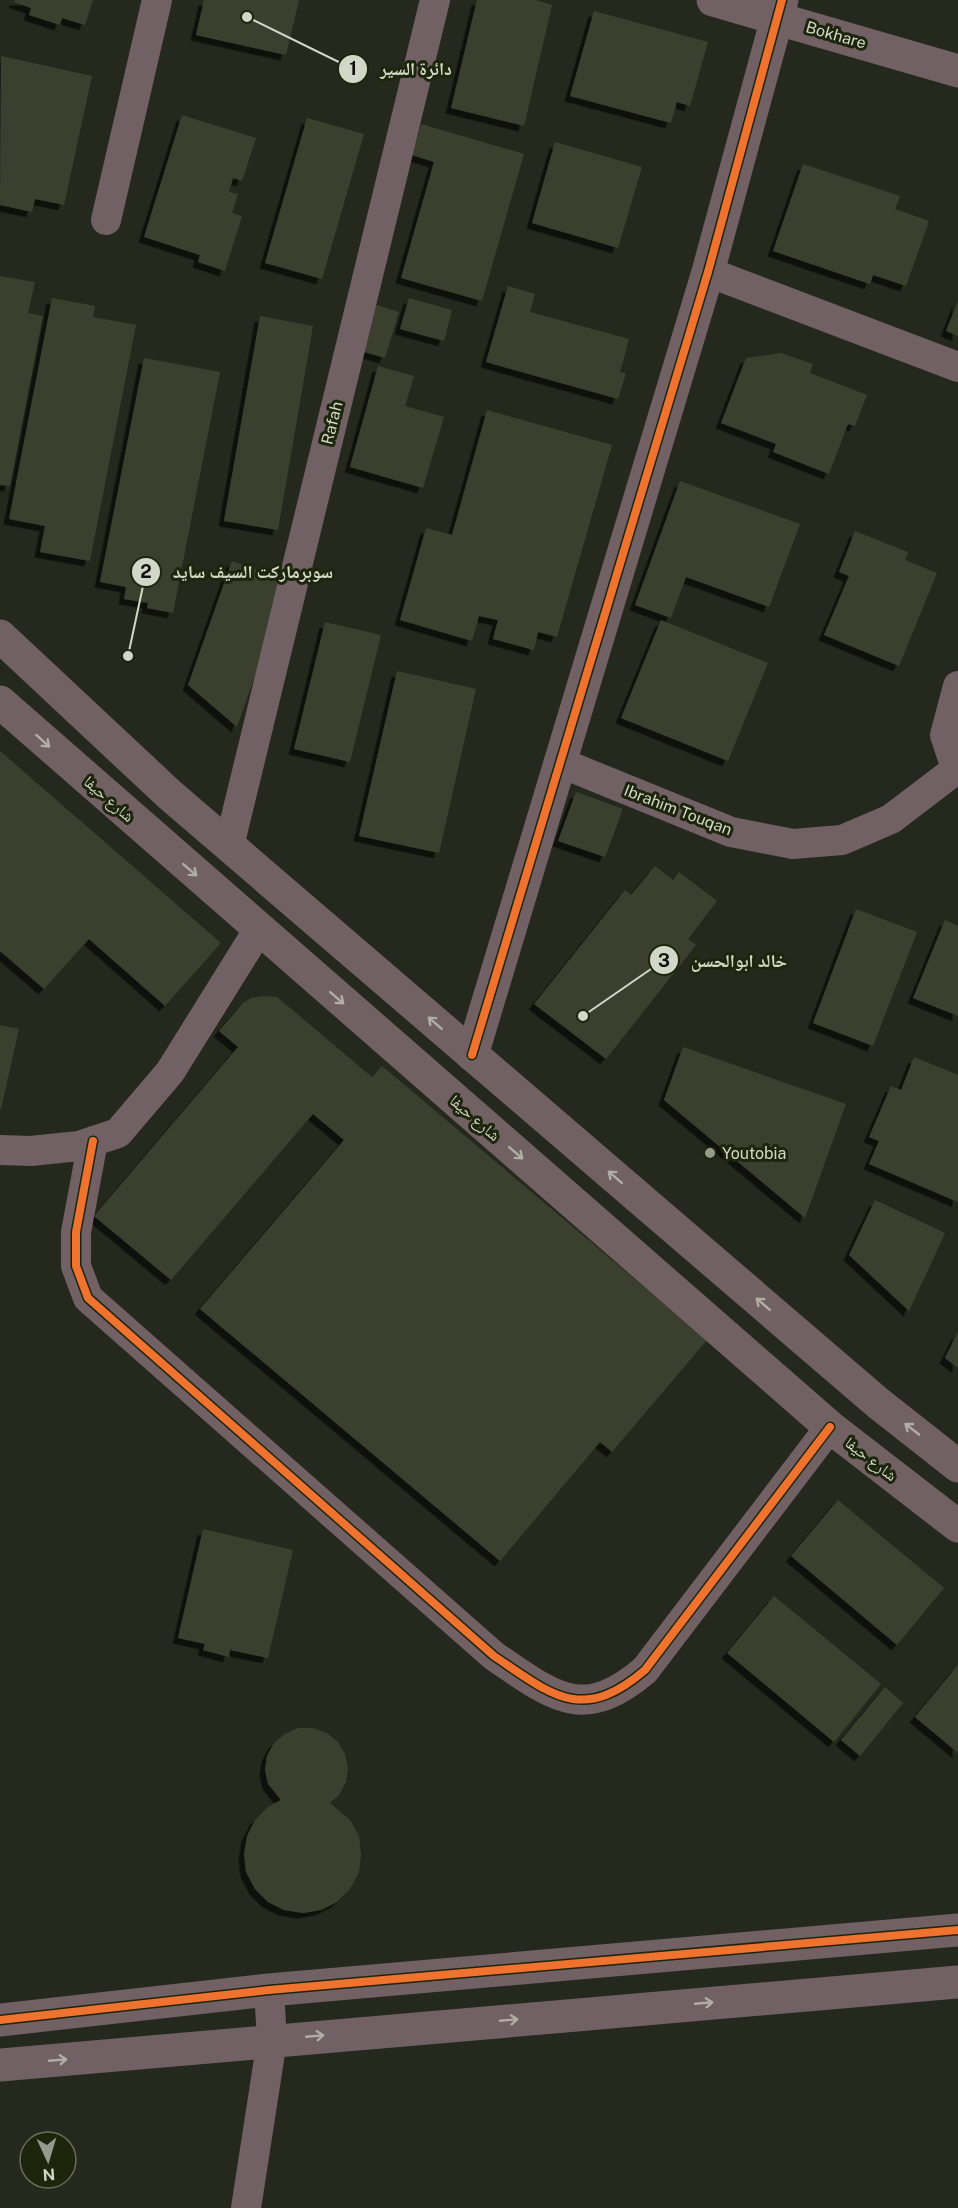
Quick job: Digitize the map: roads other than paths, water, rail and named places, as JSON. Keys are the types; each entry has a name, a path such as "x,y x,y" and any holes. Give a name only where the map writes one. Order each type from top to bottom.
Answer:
{"main road":[{"path":"0,636 170,795 878,1403 958,1466"},
{"name":"شارع حيفا","path":"0,702 830,1427 958,1526"}],"street":[{"path":"106,220 157,0"},
{"name":"Rafah","path":"230,846 435,0"},
{"name":"Bokhare","path":"713,0 780,9 958,71"},
{"path":"472,1055 708,272 780,9"},
{"path":"708,272 958,367"},
{"path":"957,768 945,735 958,686"},
{"name":"Ibrahim Touqan","path":"559,762 731,832 793,844 842,840 891,819 957,768"},
{"path":"0,1150 79,1146 118,1133 170,1072 258,929"},
{"path":"93,1141 76,1232 76,1266 88,1298 494,1656 545,1690 574,1701 602,1698 626,1687 645,1670 830,1427"},
{"path":"0,2020 269,1990 958,1930"},
{"path":"0,2066 272,2040 958,1982"},
{"path":"246,2208 272,2040 269,1990"}],"place":[{"name":"دائرة السير","path":"247,17"},
{"name":"سوبرماركت السيف سايد","path":"128,656"},
{"name":"خالد ابوالحسن","path":"583,1016"},
{"name":"Youtobia","path":"710,1153"}]}
